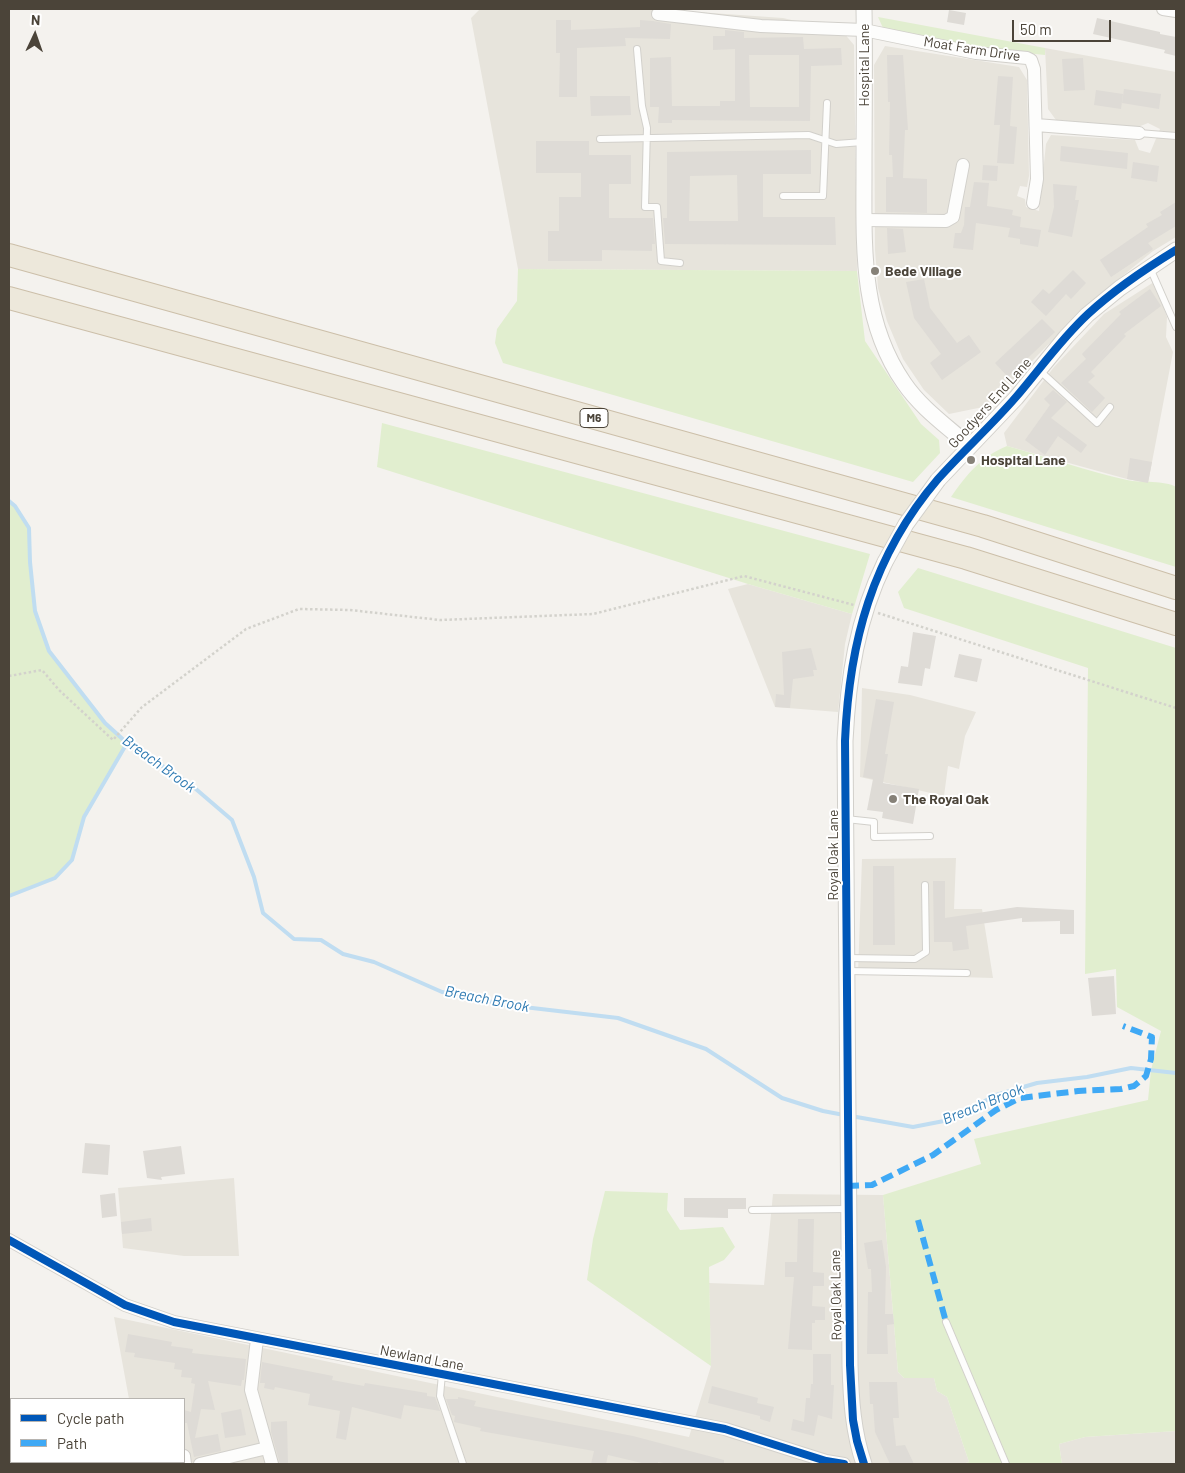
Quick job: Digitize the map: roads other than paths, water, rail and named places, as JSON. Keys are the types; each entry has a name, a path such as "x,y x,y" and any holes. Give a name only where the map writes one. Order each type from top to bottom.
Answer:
{"highway":[{"name":"M6","path":"9,255 983,526 1176,588"},
{"path":"9,298 966,558 1176,624"}],"street":[{"name":"Hospital Lane","path":"864,9 864,220 867,284 879,335 888,356 904,384 921,404 969,446"},
{"path":"1163,9 1176,11"},
{"path":"658,14 761,26 864,30"},
{"name":"Moat Farm Drive","path":"864,30 976,53 1031,60 1034,68 1036,125"},
{"path":"1033,203 1037,179 1036,125 1139,133"},
{"path":"864,220 946,222 952,217 963,165"},
{"name":"Goodyers End Lane","path":"866,609 885,562 906,524 938,480 1016,398 1038,369 1087,315 1120,288 1176,250"},
{"name":"Royal Oak Lane","path":"861,1464 851,1397 845,818 848,686 856,642 866,609"},
{"name":"Newland Lane","path":"9,1240 125,1305 174,1322 725,1429 826,1462 844,1464"},
{"path":"258,1338 251,1390 272,1464"},
{"path":"200,1464 267,1448"}],"lane":[{"path":"637,49 642,106 647,128 646,207 657,207 661,261 680,263"},
{"path":"783,196 822,196 823,145 826,141 827,103"},
{"path":"1139,133 1176,136"},
{"path":"600,139 809,135 836,144 864,142"},
{"path":"1150,267 1176,327"},
{"path":"1038,369 1097,423 1110,407"},
{"path":"845,818 874,822 874,837 930,836"},
{"path":"846,964 915,959 926,952 926,885"},
{"path":"846,964 967,972"},
{"path":"752,1210 848,1209"},
{"path":"946,1322 1006,1464"},
{"path":"442,1374 440,1396 463,1464"}],"waterway":[{"name":"Breach Brook","path":"9,501 15,506 29,528 35,611 49,651 105,723 127,743 190,784 232,820 254,877 263,913 294,939 321,940 343,954 374,962 442,992 473,996 498,1004 618,1018 706,1049 782,1098 823,1111 844,1115"},
{"path":"9,896 55,878 72,860 84,817 127,743"},
{"name":"Breach Brook","path":"851,1116 913,1127 949,1120 996,1095 1037,1083 1087,1077 1131,1068 1176,1073"}],"place":[{"name":"Bede Village","path":"875,271"},
{"name":"Hospital Lane","path":"971,460"},
{"name":"The Royal Oak","path":"893,799"}]}
